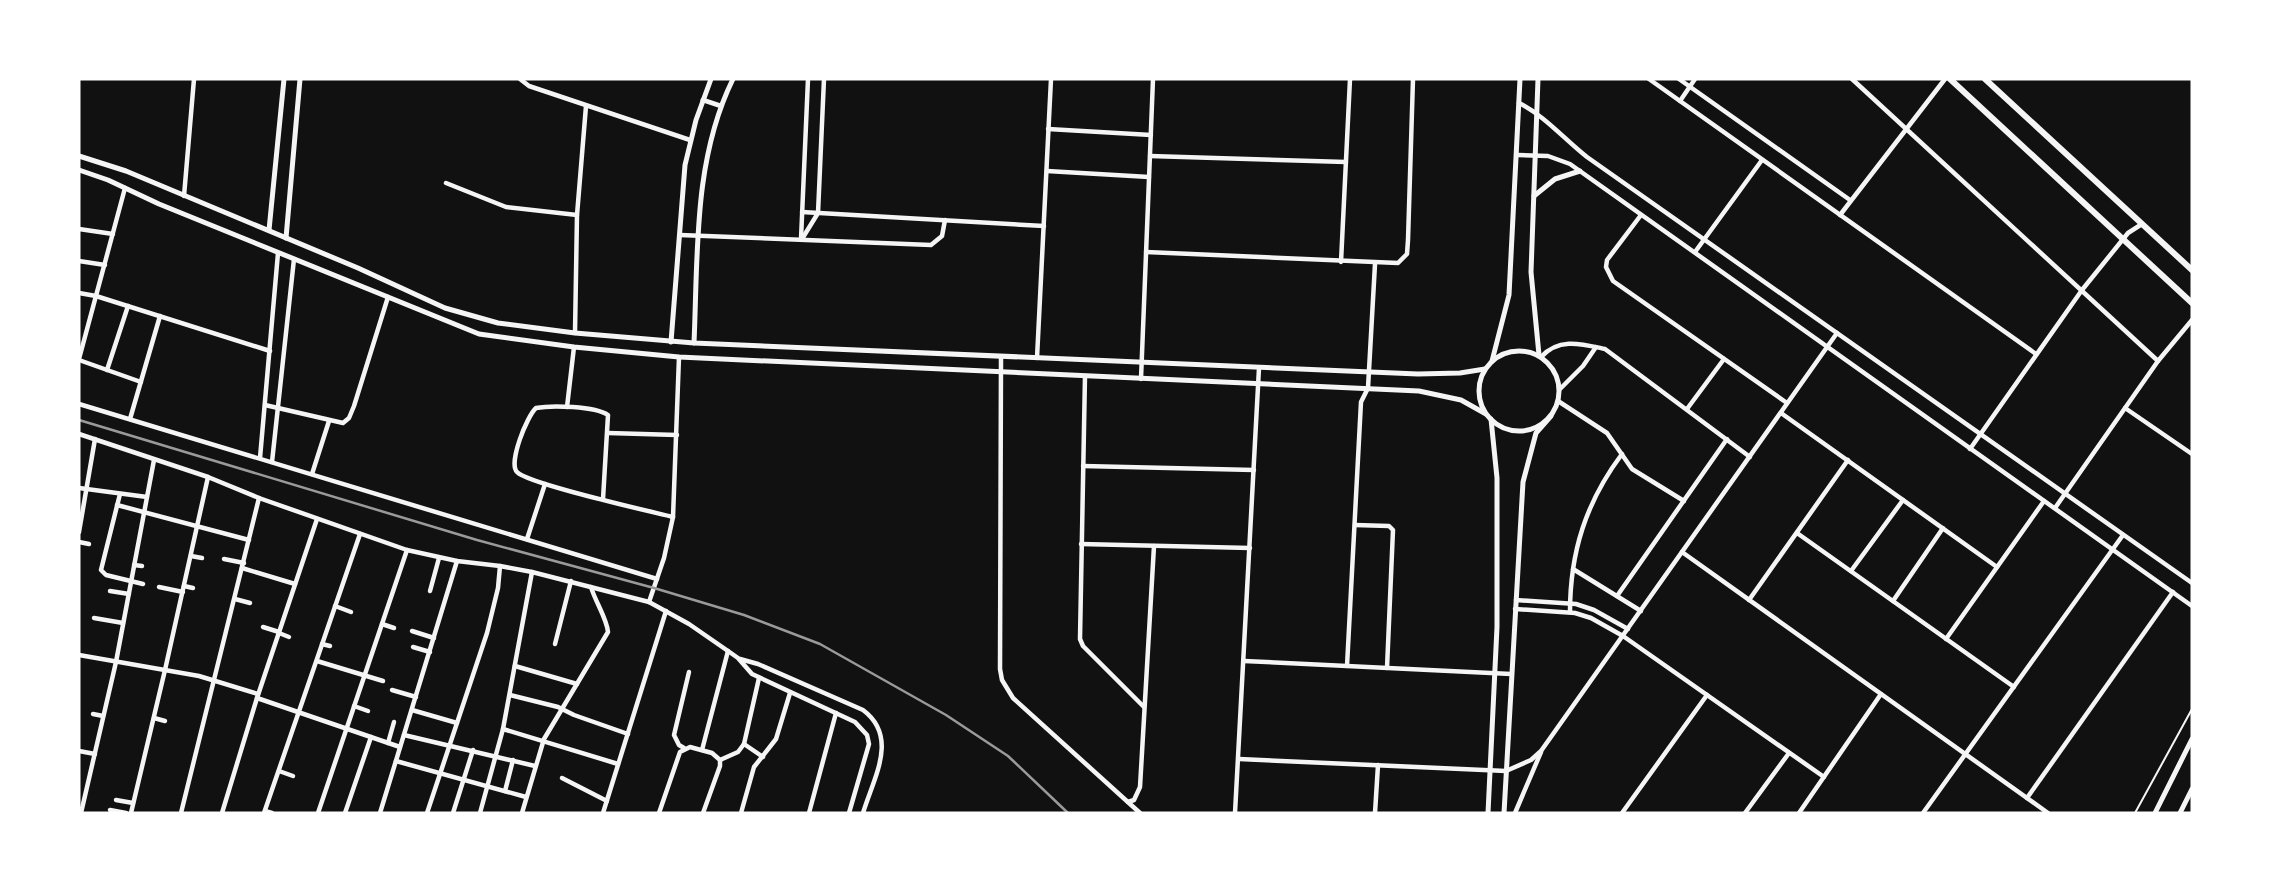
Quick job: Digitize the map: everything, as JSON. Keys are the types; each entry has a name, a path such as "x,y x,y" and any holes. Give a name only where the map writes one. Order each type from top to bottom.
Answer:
{"main road":[{"path":"1947,79 2192,303"},
{"path":"1985,79 2192,270"}],"street":[{"path":"184,196 194,79"},
{"path":"269,230 284,79"},
{"path":"286,238 300,79"},
{"path":"520,79 529,86 690,140"},
{"path":"671,342 685,165 690,140 711,79"},
{"path":"694,343 704,168 721,106 733,79"},
{"path":"801,240 808,79"},
{"path":"801,240 818,213 824,79"},
{"path":"1037,359 1051,79"},
{"path":"1141,379 1153,79"},
{"path":"1341,262 1350,79"},
{"path":"1146,252 1398,263 1407,254 1413,79"},
{"path":"1492,361 1509,295 1520,79"},
{"path":"1538,79 1531,272 1540,356"},
{"path":"1649,79 2036,354"},
{"path":"1679,79 1850,200"},
{"path":"1680,101 1695,79"},
{"path":"1852,79 2158,361"},
{"path":"1840,215 1947,79"},
{"path":"703,100 721,106"},
{"path":"1520,103 1537,112 1587,157 2192,583"},
{"path":"575,333 577,215 586,106"},
{"path":"1048,129 1151,135"},
{"path":"1518,155 1559,159 1580,172 2192,606"},
{"path":"79,156 111,165 269,230 464,315 498,323 671,342 1001,358 1369,373 1439,374 1485,369"},
{"path":"1150,156 1346,162"},
{"path":"1695,253 1762,160"},
{"path":"79,170 479,334 679,357 1368,388 1440,395 1461,400 1500,426 1521,431 1532,429 1551,416"},
{"path":"1046,171 1149,177"},
{"path":"1534,196 1555,179 1580,172"},
{"path":"144,197 145,180"},
{"path":"446,183 506,207 577,215"},
{"path":"125,188 79,359 141,382"},
{"path":"159,204 164,188"},
{"path":"803,212 1044,226"},
{"path":"1641,215 1607,260 1608,275 1612,281 1787,404"},
{"path":"680,235 931,245 942,236 945,220"},
{"path":"1970,449 2082,290 2122,239 2142,223"},
{"path":"79,229 113,234"},
{"path":"260,458 278,253"},
{"path":"272,462 293,259"},
{"path":"79,261 105,265"},
{"path":"1348,666 1361,402 1368,388 1375,264"},
{"path":"79,293 270,351"},
{"path":"265,405 329,421 343,423 349,418 387,298"},
{"path":"107,370 128,306"},
{"path":"130,419 160,316"},
{"path":"2055,509 2158,361 2192,320"},
{"path":"1515,813 1541,751 1837,333"},
{"path":"1540,356 1548,349 1566,343 1584,344 1615,354 1750,457"},
{"path":"567,407 574,347"},
{"path":"1560,388 1583,366 1596,347"},
{"path":"862,366 863,350"},
{"path":"1488,813 1497,627 1497,478 1488,416 1482,405 1479,387 1485,369 1492,361 1502,354 1527,351 1540,356 1550,365 1560,388 1551,416 1536,433 1523,482 1504,813"},
{"path":"956,354 956,371"},
{"path":"649,602 673,517 679,357"},
{"path":"1001,358 1002,680 1013,698 1140,813"},
{"path":"1687,410 1724,359"},
{"path":"1236,813 1259,368"},
{"path":"1085,376 1080,639 1083,646 1144,707"},
{"path":"1558,401 1606,433 1632,469 1684,500"},
{"path":"79,404 657,579"},
{"path":"603,499 609,418 605,412 567,407 536,408 531,412 514,459 514,467 523,477 545,484 603,499 673,517"},
{"path":"2125,408 2192,454"},
{"path":"1781,413 1997,567"},
{"path":"312,474 329,421"},
{"path":"608,433 677,435"},
{"path":"79,434 208,477 259,498 407,550 439,558 532,572 649,602 689,624 728,651 752,674 863,727 869,744 849,813"},
{"path":"79,532 95,439"},
{"path":"1617,596 1727,439"},
{"path":"1570,612 1577,544 1592,502 1606,475 1622,454"},
{"path":"81,813 116,662 154,460"},
{"path":"1749,600 1848,460"},
{"path":"1083,466 1254,470"},
{"path":"110,810 128,813 133,803 208,477"},
{"path":"527,539 545,484"},
{"path":"79,488 147,498"},
{"path":"120,494 101,569 106,575 143,584"},
{"path":"181,813 259,498"},
{"path":"1851,571 1902,500"},
{"path":"1946,639 2044,501"},
{"path":"117,505 249,540"},
{"path":"222,813 317,519"},
{"path":"1355,525 1389,526 1393,530 1387,668"},
{"path":"1893,601 1942,528"},
{"path":"1797,533 2014,687"},
{"path":"272,813 264,812 360,534"},
{"path":"1923,813 2123,534"},
{"path":"79,542 89,544"},
{"path":"1081,544 1250,548"},
{"path":"1128,802 1133,800 1140,786 1154,546"},
{"path":"318,813 407,550"},
{"path":"1682,552 2048,813"},
{"path":"191,556 202,558"},
{"path":"430,590 439,558"},
{"path":"224,559 295,584"},
{"path":"380,813 457,561"},
{"path":"134,565 142,566"},
{"path":"427,813 491,622 500,566"},
{"path":"1573,568 1641,611"},
{"path":"480,813 503,729 532,572"},
{"path":"555,644 571,581"},
{"path":"184,586 193,588"},
{"path":"522,813 544,740 608,632 591,586"},
{"path":"159,587 183,592"},
{"path":"110,591 129,594"},
{"path":"2027,798 2173,592"},
{"path":"235,599 250,603"},
{"path":"1515,600 1570,603 1594,610 1628,629"},
{"path":"335,606 351,612"},
{"path":"1515,609 1570,612 1591,618 1623,636 1824,777"},
{"path":"603,813 666,611"},
{"path":"94,618 123,624"},
{"path":"382,624 394,628"},
{"path":"263,627 289,637"},
{"path":"412,631 434,638"},
{"path":"322,644 330,646"},
{"path":"413,647 430,652"},
{"path":"702,750 728,651"},
{"path":"79,655 215,680 400,747"},
{"path":"738,658 758,664 863,710 874,718 881,730 883,743 863,813"},
{"path":"317,661 383,681"},
{"path":"1244,661 1511,674"},
{"path":"515,666 577,684"},
{"path":"689,672 674,735 679,745 684,748 712,753 720,760 704,813"},
{"path":"720,760 738,752 744,744 759,678"},
{"path":"392,690 416,697"},
{"path":"740,813 754,766 776,739 790,693"},
{"path":"1799,813 1881,694"},
{"path":"510,695 563,709 628,734"},
{"path":"1622,813 1707,695"},
{"path":"354,706 368,711"},
{"path":"412,710 457,723"},
{"path":"809,813 836,713"},
{"path":"93,714 103,716"},
{"path":"154,718 166,721"},
{"path":"388,743 394,722"},
{"path":"503,729 618,764"},
{"path":"404,735 535,766"},
{"path":"345,813 371,737"},
{"path":"2155,813 2192,739"},
{"path":"744,744 763,757"},
{"path":"659,813 684,748"},
{"path":"453,813 473,750"},
{"path":"79,751 95,754"},
{"path":"1239,759 1506,771 1519,767 1541,751"},
{"path":"1745,813 1789,752"},
{"path":"505,791 513,760"},
{"path":"396,761 526,797"},
{"path":"1375,813 1378,765"},
{"path":"279,771 293,776"},
{"path":"562,778 607,800"},
{"path":"2180,813 2192,789"},
{"path":"116,800 133,803"}],"lane":[{"path":"2134,813 2192,709"}],"railway":[{"path":"79,420 477,540 744,615 820,644 946,715 1008,756 1068,813"}]}
